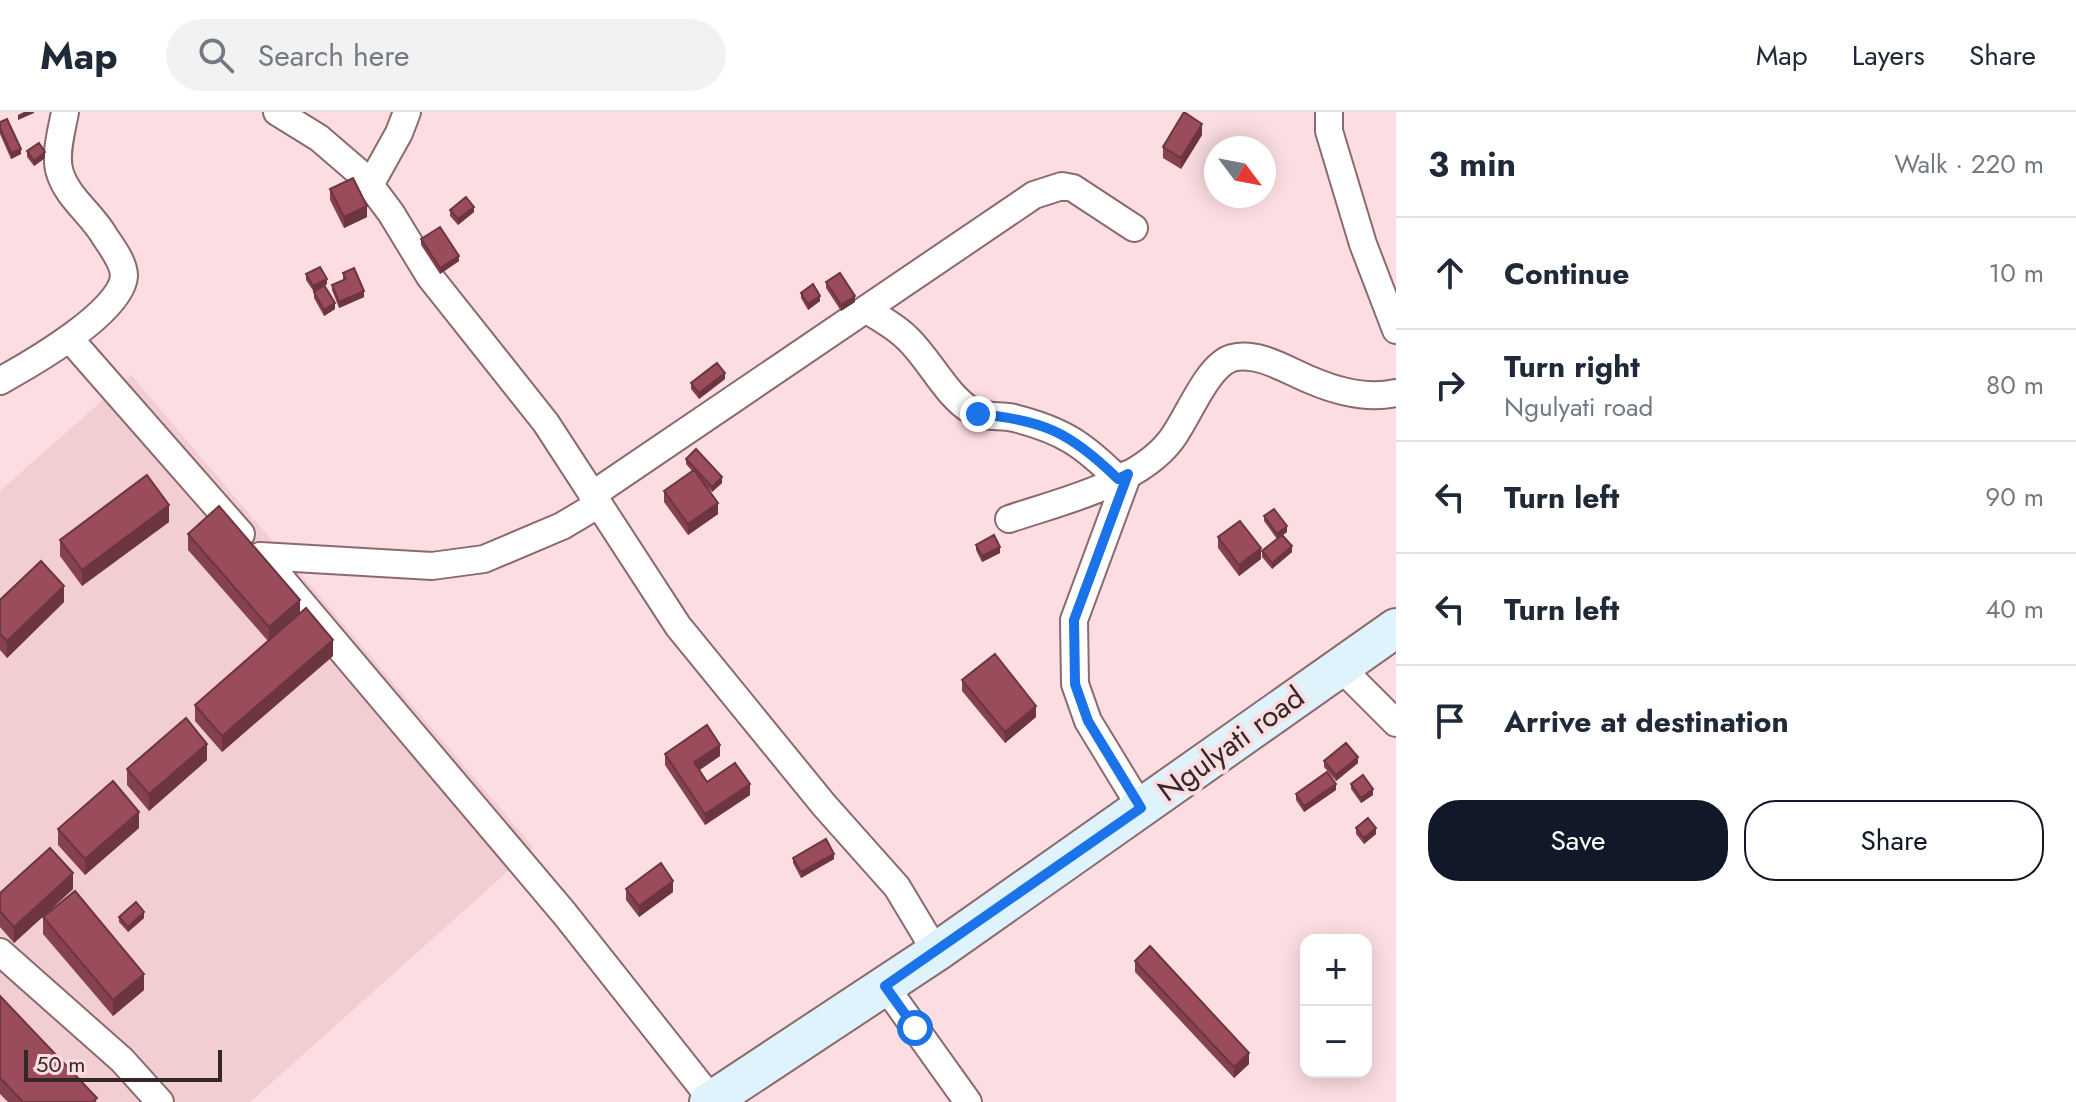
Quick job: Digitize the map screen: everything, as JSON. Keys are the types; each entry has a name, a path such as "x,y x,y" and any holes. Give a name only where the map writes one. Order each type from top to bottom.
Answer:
{"main road":[{"name":"Ngulyati road","path":"710,1101 936,952 1396,628"}],"street":[{"path":"0,381 41,359 84,328 120,288 124,274 117,256 92,217 70,194 59,170 65,112"},
{"path":"277,112 319,138 370,185 430,277 546,423 678,626 824,805 897,887 936,952"},
{"path":"370,185 407,112"},
{"path":"1329,112 1329,131 1363,244 1396,330"},
{"path":"260,556 432,566 484,559 562,526 866,309 1034,195 1062,186 1073,188 1134,228"},
{"path":"866,309 906,337 970,410 1052,428 1123,476"},
{"path":"69,338 260,556 564,913 710,1101"},
{"path":"1009,519 1123,476 1146,464 1170,442 1207,381 1231,358 1266,361 1313,382 1355,394 1396,393"},
{"path":"1123,476 1074,620 1075,684 1088,721 1141,808"},
{"path":"1339,666 1396,723"},
{"path":"0,952 122,1060 160,1102"},
{"path":"885,986 968,1102"}],"shaded area":[{"path":"131,375 534,848 250,1102 0,1102 0,491"}],"building":[{"path":"1184,112 1202,124 1181,158 1163,147"},
{"path":"7,119 21,149 11,153 0,128 0,122"},
{"path":"39,143 45,152 34,161 27,151"},
{"path":"353,178 367,206 344,217 330,189"},
{"path":"466,197 474,207 458,219 450,210"},
{"path":"440,227 459,256 440,268 421,239"},
{"path":"320,267 327,279 313,286 306,274"},
{"path":"354,268 364,291 339,302 332,285 346,279 343,273"},
{"path":"840,273 855,296 841,305 826,282"},
{"path":"813,284 820,296 808,304 801,293"},
{"path":"324,285 335,303 324,310 314,292"},
{"path":"717,363 725,373 699,393 691,383"},
{"path":"696,449 722,477 712,487 686,459"},
{"path":"694,470 718,503 688,524 664,491"},
{"path":"147,475 169,505 82,570 60,540"},
{"path":"219,506 300,600 269,627 188,534"},
{"path":"1274,509 1287,526 1277,534 1264,516"},
{"path":"1240,521 1261,548 1239,565 1218,537"},
{"path":"994,535 1000,547 982,556 976,545"},
{"path":"1282,535 1292,546 1272,563 1262,551"},
{"path":"41,561 64,586 7,641 0,634 0,600"},
{"path":"306,608 333,640 222,736 195,705"},
{"path":"995,654 1036,706 1005,732 962,680"},
{"path":"186,718 207,744 149,794 127,769"},
{"path":"707,725 720,745 694,762 707,782 735,763 750,784 705,814 665,754"},
{"path":"1346,743 1358,757 1336,775 1324,761"},
{"path":"1327,772 1336,784 1304,806 1296,794"},
{"path":"1363,775 1373,789 1361,798 1351,784"},
{"path":"113,781 139,812 85,859 58,829"},
{"path":"1368,818 1376,828 1364,838 1356,828"},
{"path":"826,839 834,854 801,872 793,858"},
{"path":"50,848 73,873 14,927 0,911 0,893"},
{"path":"661,863 673,881 639,906 626,889"},
{"path":"75,891 144,974 113,1000 43,917"},
{"path":"136,902 144,912 128,927 119,917"},
{"path":"1150,946 1249,1053 1234,1067 1135,961"},
{"path":"0,996 97,1098 93,1102 23,1102 0,1078"}],"route":[{"path":"915,1028 885,986 1141,808 1088,721 1075,684 1074,620 1128,474 1118,479 1099,460 1052,428 1005,416 978,414"}]}
